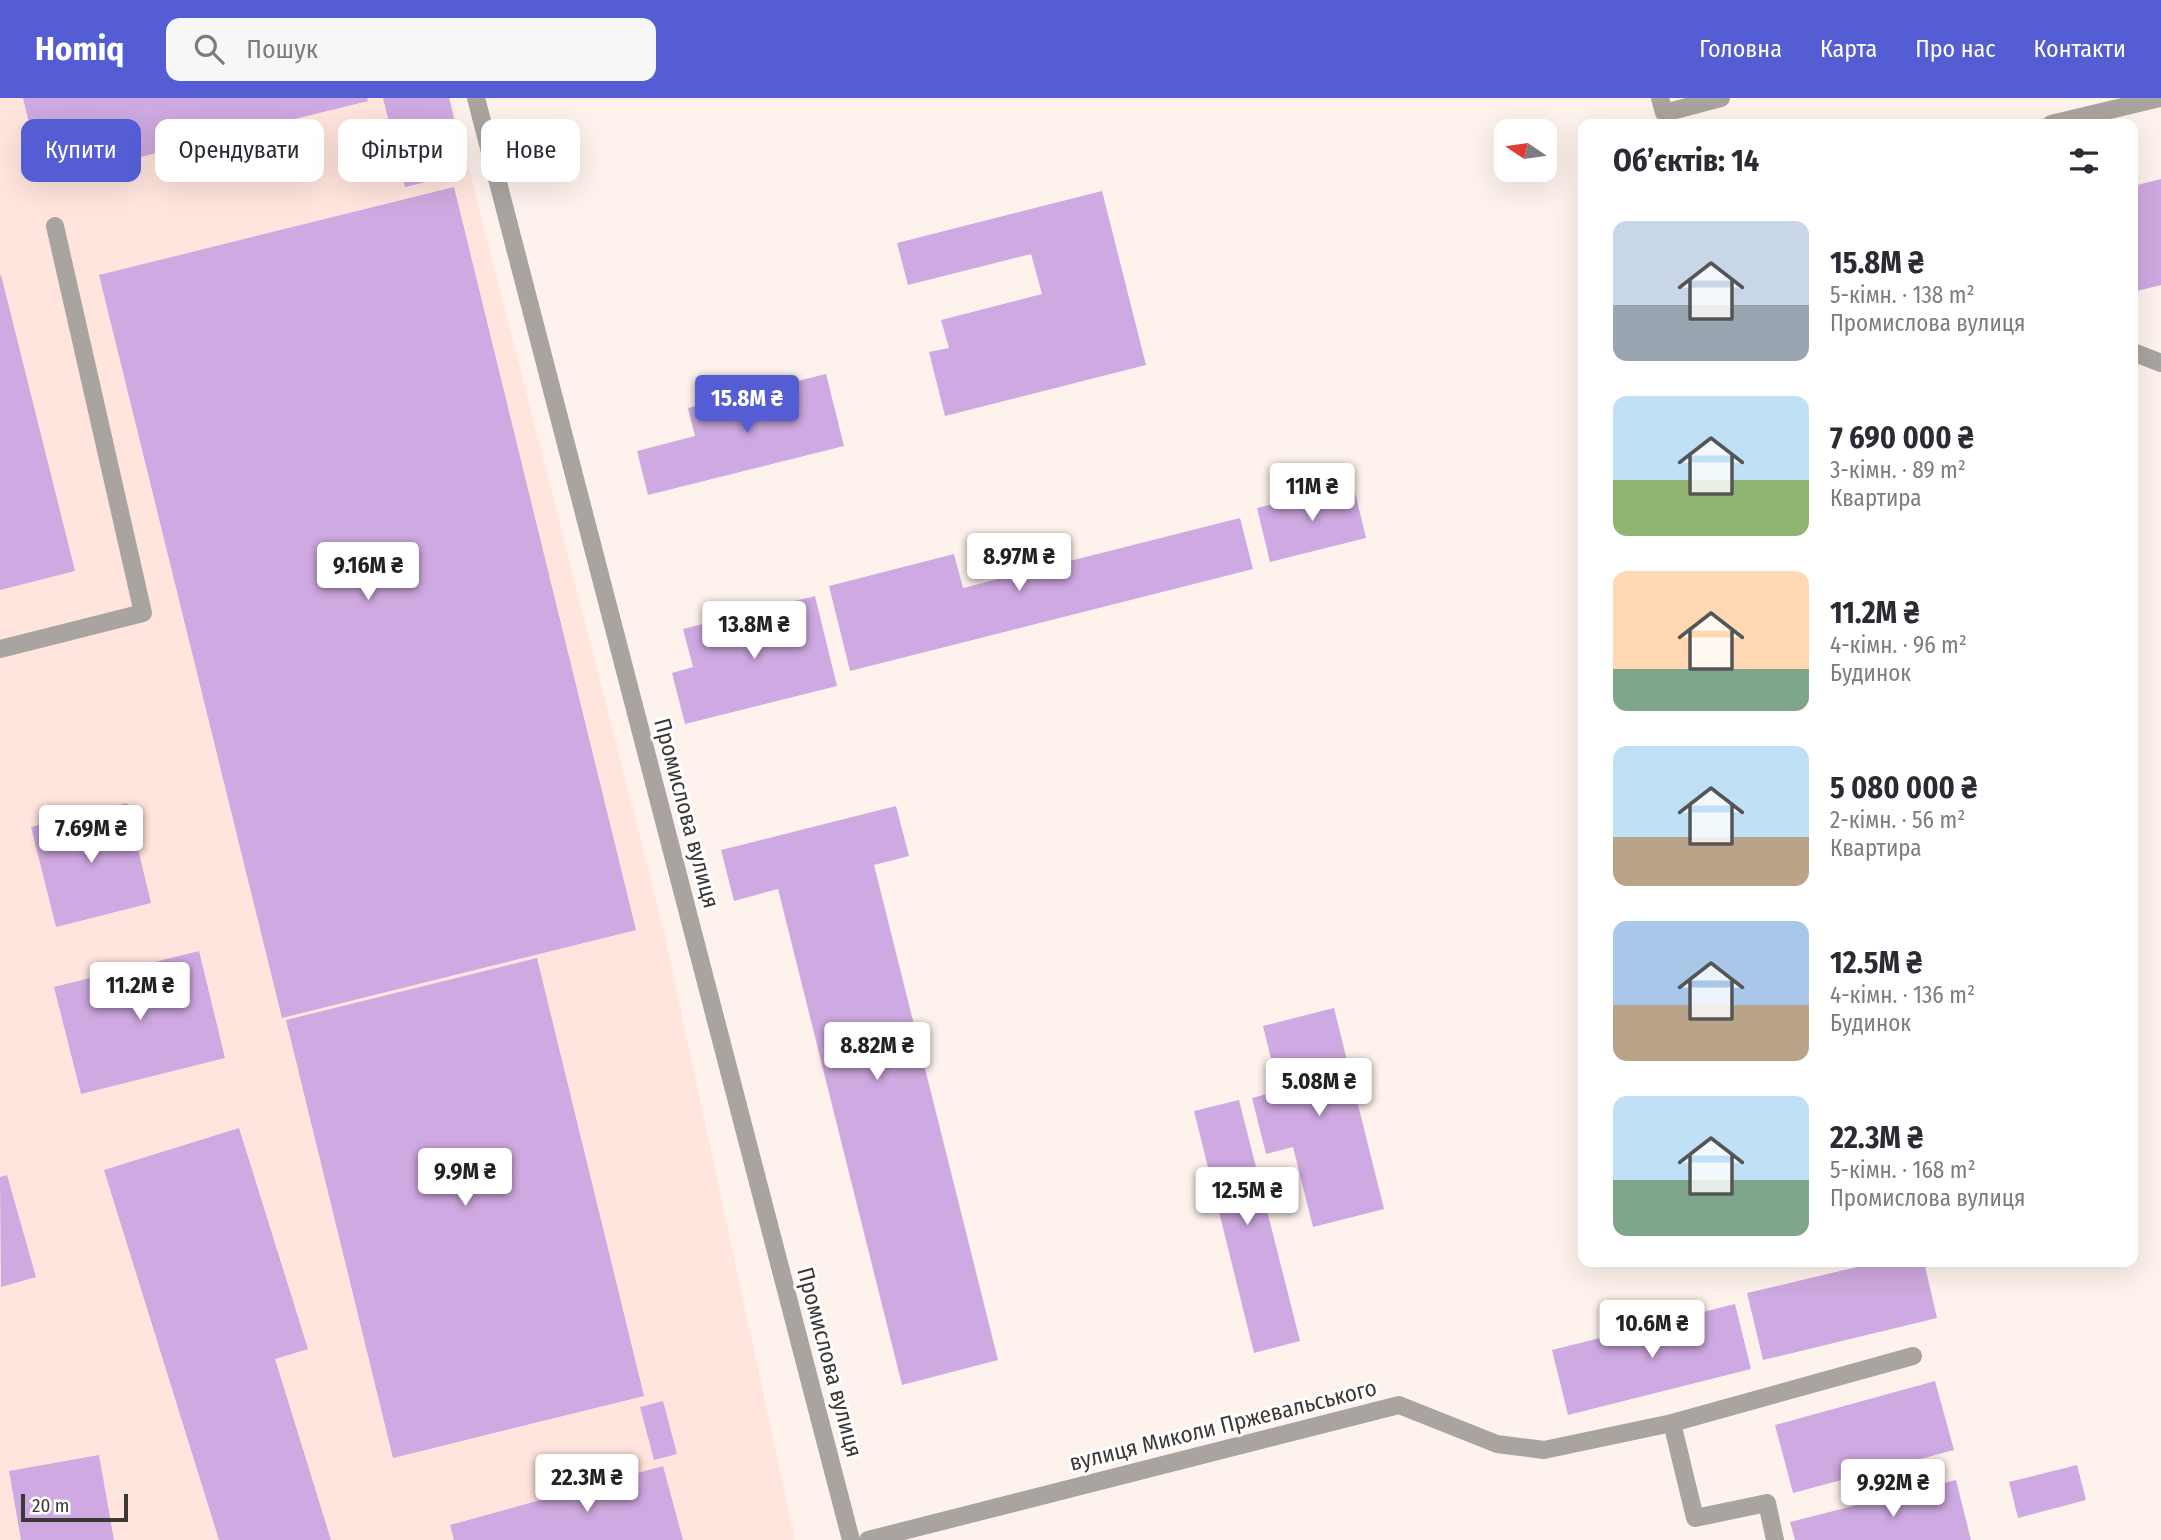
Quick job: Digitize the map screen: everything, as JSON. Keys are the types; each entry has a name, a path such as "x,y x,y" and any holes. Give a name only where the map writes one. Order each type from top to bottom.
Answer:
{"street":[{"name":"Промислова вулиця","path":"476,98 851,1540"},
{"path":"1660,98 1664,113 1721,98"},
{"path":"2072,119 2160,98"},
{"path":"0,649 143,613 55,226"},
{"path":"2138,354 2161,363"},
{"name":"вулиця Миколи Пржевальського","path":"867,1540 1399,1405 1497,1444 1544,1450 1672,1423 1913,1356"},
{"path":"1672,1423 1695,1518 1767,1503 1776,1540"}],"shaded area":[{"path":"0,98 451,98 456,119 338,119 338,182 467,182 467,161 662,923 795,1540 0,1540"}],"building":[{"path":"23,98 367,98 368,101 295,119 155,119 155,153 141,157 141,119 28,119"},
{"path":"383,98 449,98 454,119 388,119"},
{"path":"2161,179 2161,285 2138,291 2138,185"},
{"path":"404,182 426,182 405,187"},
{"path":"454,187 636,930 282,1018 99,275"},
{"path":"1102,191 1146,365 945,416 929,352 949,348 941,320 1042,294 1031,254 908,285 897,243"},
{"path":"0,276 75,571 0,590"},
{"path":"826,374 844,446 648,495 637,451 695,436 688,408"},
{"path":"1353,484 1366,538 1270,562 1257,508"},
{"path":"1240,518 1253,569 850,671 829,586 954,554 963,588"},
{"path":"815,596 837,686 685,724 672,673 693,667 683,629"},
{"path":"127,803 151,903 56,927 31,827"},
{"path":"896,806 909,856 874,865 998,1360 902,1385 778,889 734,901 721,850"},
{"path":"199,951 225,1058 81,1094 54,987"},
{"path":"537,958 644,1396 393,1458 286,1020"},
{"path":"1334,1008 1384,1209 1313,1227 1293,1147 1266,1154 1252,1098 1279,1091 1263,1026"},
{"path":"1239,1100 1300,1341 1254,1353 1194,1111"},
{"path":"239,1128 308,1349 275,1359 331,1540 219,1540 104,1170"},
{"path":"7,1175 36,1277 1,1287 0,1177"},
{"path":"1857,1267 1925,1267 1937,1318 1763,1360 1747,1293"},
{"path":"1735,1304 1751,1369 1568,1415 1552,1350"},
{"path":"1935,1381 1954,1450 1793,1493 1775,1425"},
{"path":"663,1401 677,1454 654,1460 640,1407"},
{"path":"99,1455 114,1540 21,1540 9,1471"},
{"path":"2077,1465 2086,1500 2018,1518 2009,1482"},
{"path":"663,1466 683,1540 454,1540 450,1525"},
{"path":"1956,1480 1971,1540 1795,1540 1790,1522"}]}
